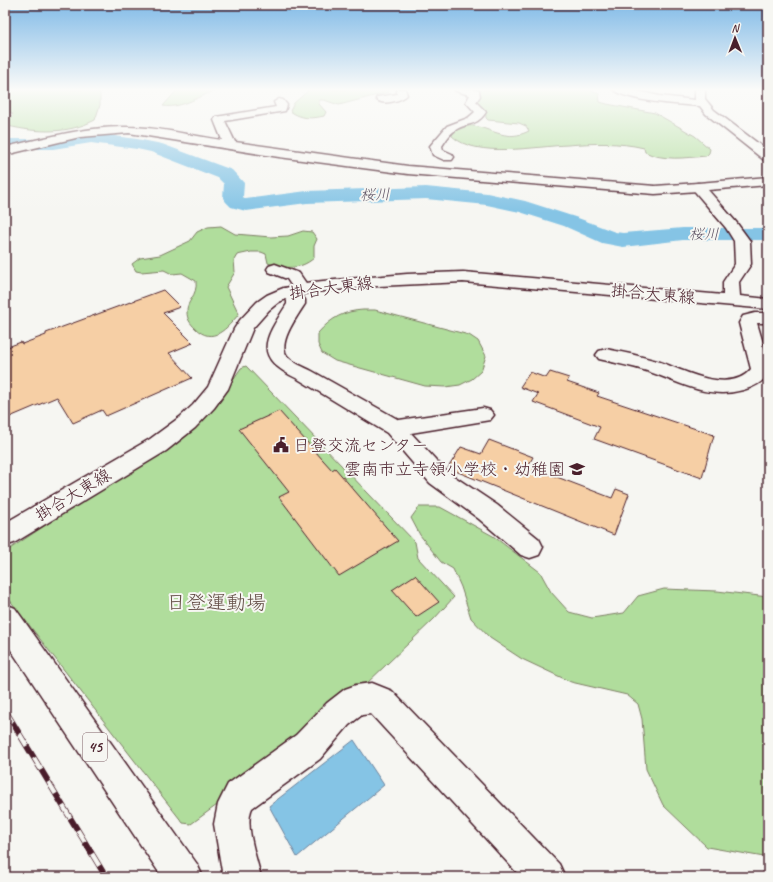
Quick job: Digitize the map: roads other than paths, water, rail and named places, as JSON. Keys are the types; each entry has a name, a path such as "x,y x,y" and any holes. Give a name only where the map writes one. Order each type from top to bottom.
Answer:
{"street":[{"path":"8,150 92,132 126,130"},
{"path":"130,130 278,153 464,176 655,190 768,181"},
{"path":"224,130 229,142 226,144"},
{"path":"448,130 436,146 438,152 448,157"},
{"path":"734,130 768,156"},
{"path":"19,137 44,142"},
{"path":"698,187 742,241 743,264 730,282 732,301"},
{"path":"275,269 293,276 296,291 296,304 281,327 274,342 278,355 282,361 291,369 305,375 395,428 438,477 488,512 530,547"},
{"name":"掛合大東線","path":"5,536 158,445 182,428 214,395 243,329 250,319 269,302 296,291 401,279 463,277 768,304"},
{"path":"606,355 633,360 715,387 745,382 755,378 759,374 760,369 748,323 749,320 755,318 768,318"},
{"path":"395,428 483,416"},
{"name":"45","path":"5,617 184,877"},
{"path":"242,877 232,831 231,817 235,802 240,796 308,747 338,714 356,700 372,698 381,702 546,877"}],"water":[{"path":"354,740 384,785 297,857 269,806"}],"waterway":[{"name":"桜川","path":"5,144 53,144 91,138 156,148 225,174 234,183 233,198 238,203 246,205 307,197 426,193 487,199 525,207 571,222 610,238 623,240 683,234 768,234"}],"railway":[{"path":"5,710 106,877"}],"place":[{"name":"日登交流センター","path":"281,445"},
{"name":"雲南市立寺領小学校・幼稚園","path":"577,469"}],"park label":[{"name":"日登運動場","path":"216,602"}]}
